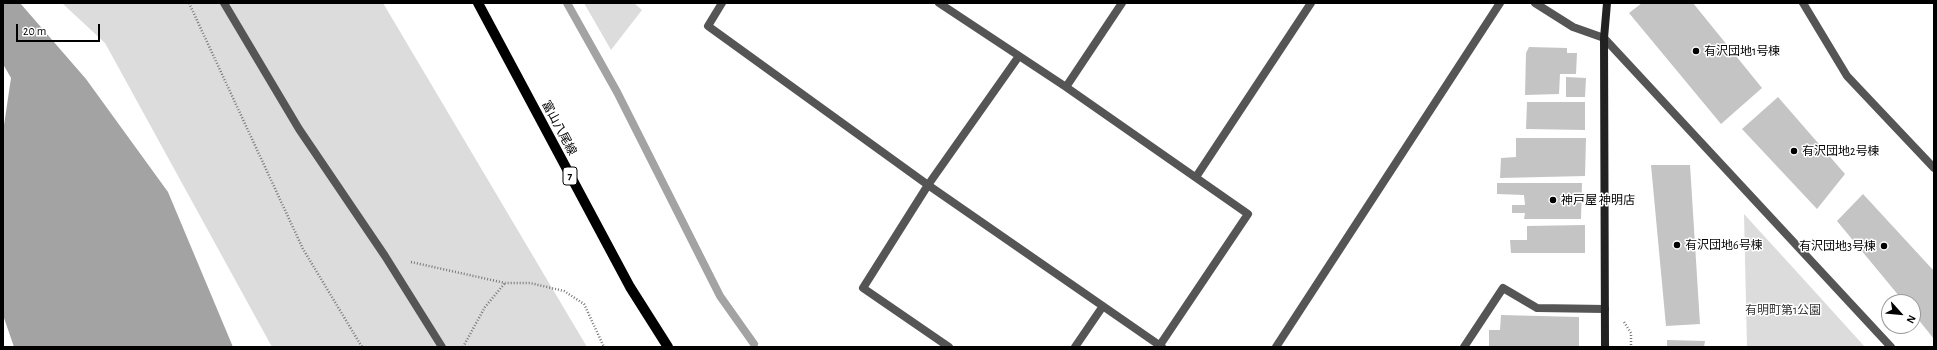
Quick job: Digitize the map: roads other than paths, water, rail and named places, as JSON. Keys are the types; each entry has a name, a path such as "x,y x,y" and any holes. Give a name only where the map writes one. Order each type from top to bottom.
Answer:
{"main road":[{"name":"富山八尾線","path":"478,3 630,287 668,347"}],"street":[{"path":"224,3 299,129 385,256 442,347"},
{"path":"722,3 708,26 928,185 1161,346 1248,214 1066,87 939,3"},
{"path":"1066,87 1122,3"},
{"path":"1196,177 1311,3"},
{"path":"1276,347 1500,3"},
{"path":"1534,3 1573,27 1604,38 1891,347"},
{"path":"1605,347 1604,38 1607,3"},
{"path":"1803,3 1847,76 1934,168"},
{"path":"949,347 862,288 928,185 1019,56"},
{"path":"1464,347 1503,288 1537,308 1605,309"},
{"path":"1075,347 1103,306"}],"waterway":[{"path":"567,3 617,92 720,296 754,344"}],"place":[{"name":"有沢団地1号棟","path":"1696,51"},
{"name":"有沢団地2号棟","path":"1794,151"},
{"name":"神戸屋 神明店","path":"1553,200"},
{"name":"有沢団地6号棟","path":"1677,245"},
{"name":"有沢団地3号棟","path":"1884,246"}],"park label":[{"name":"有明町第1公園","path":"1783,310"}]}
